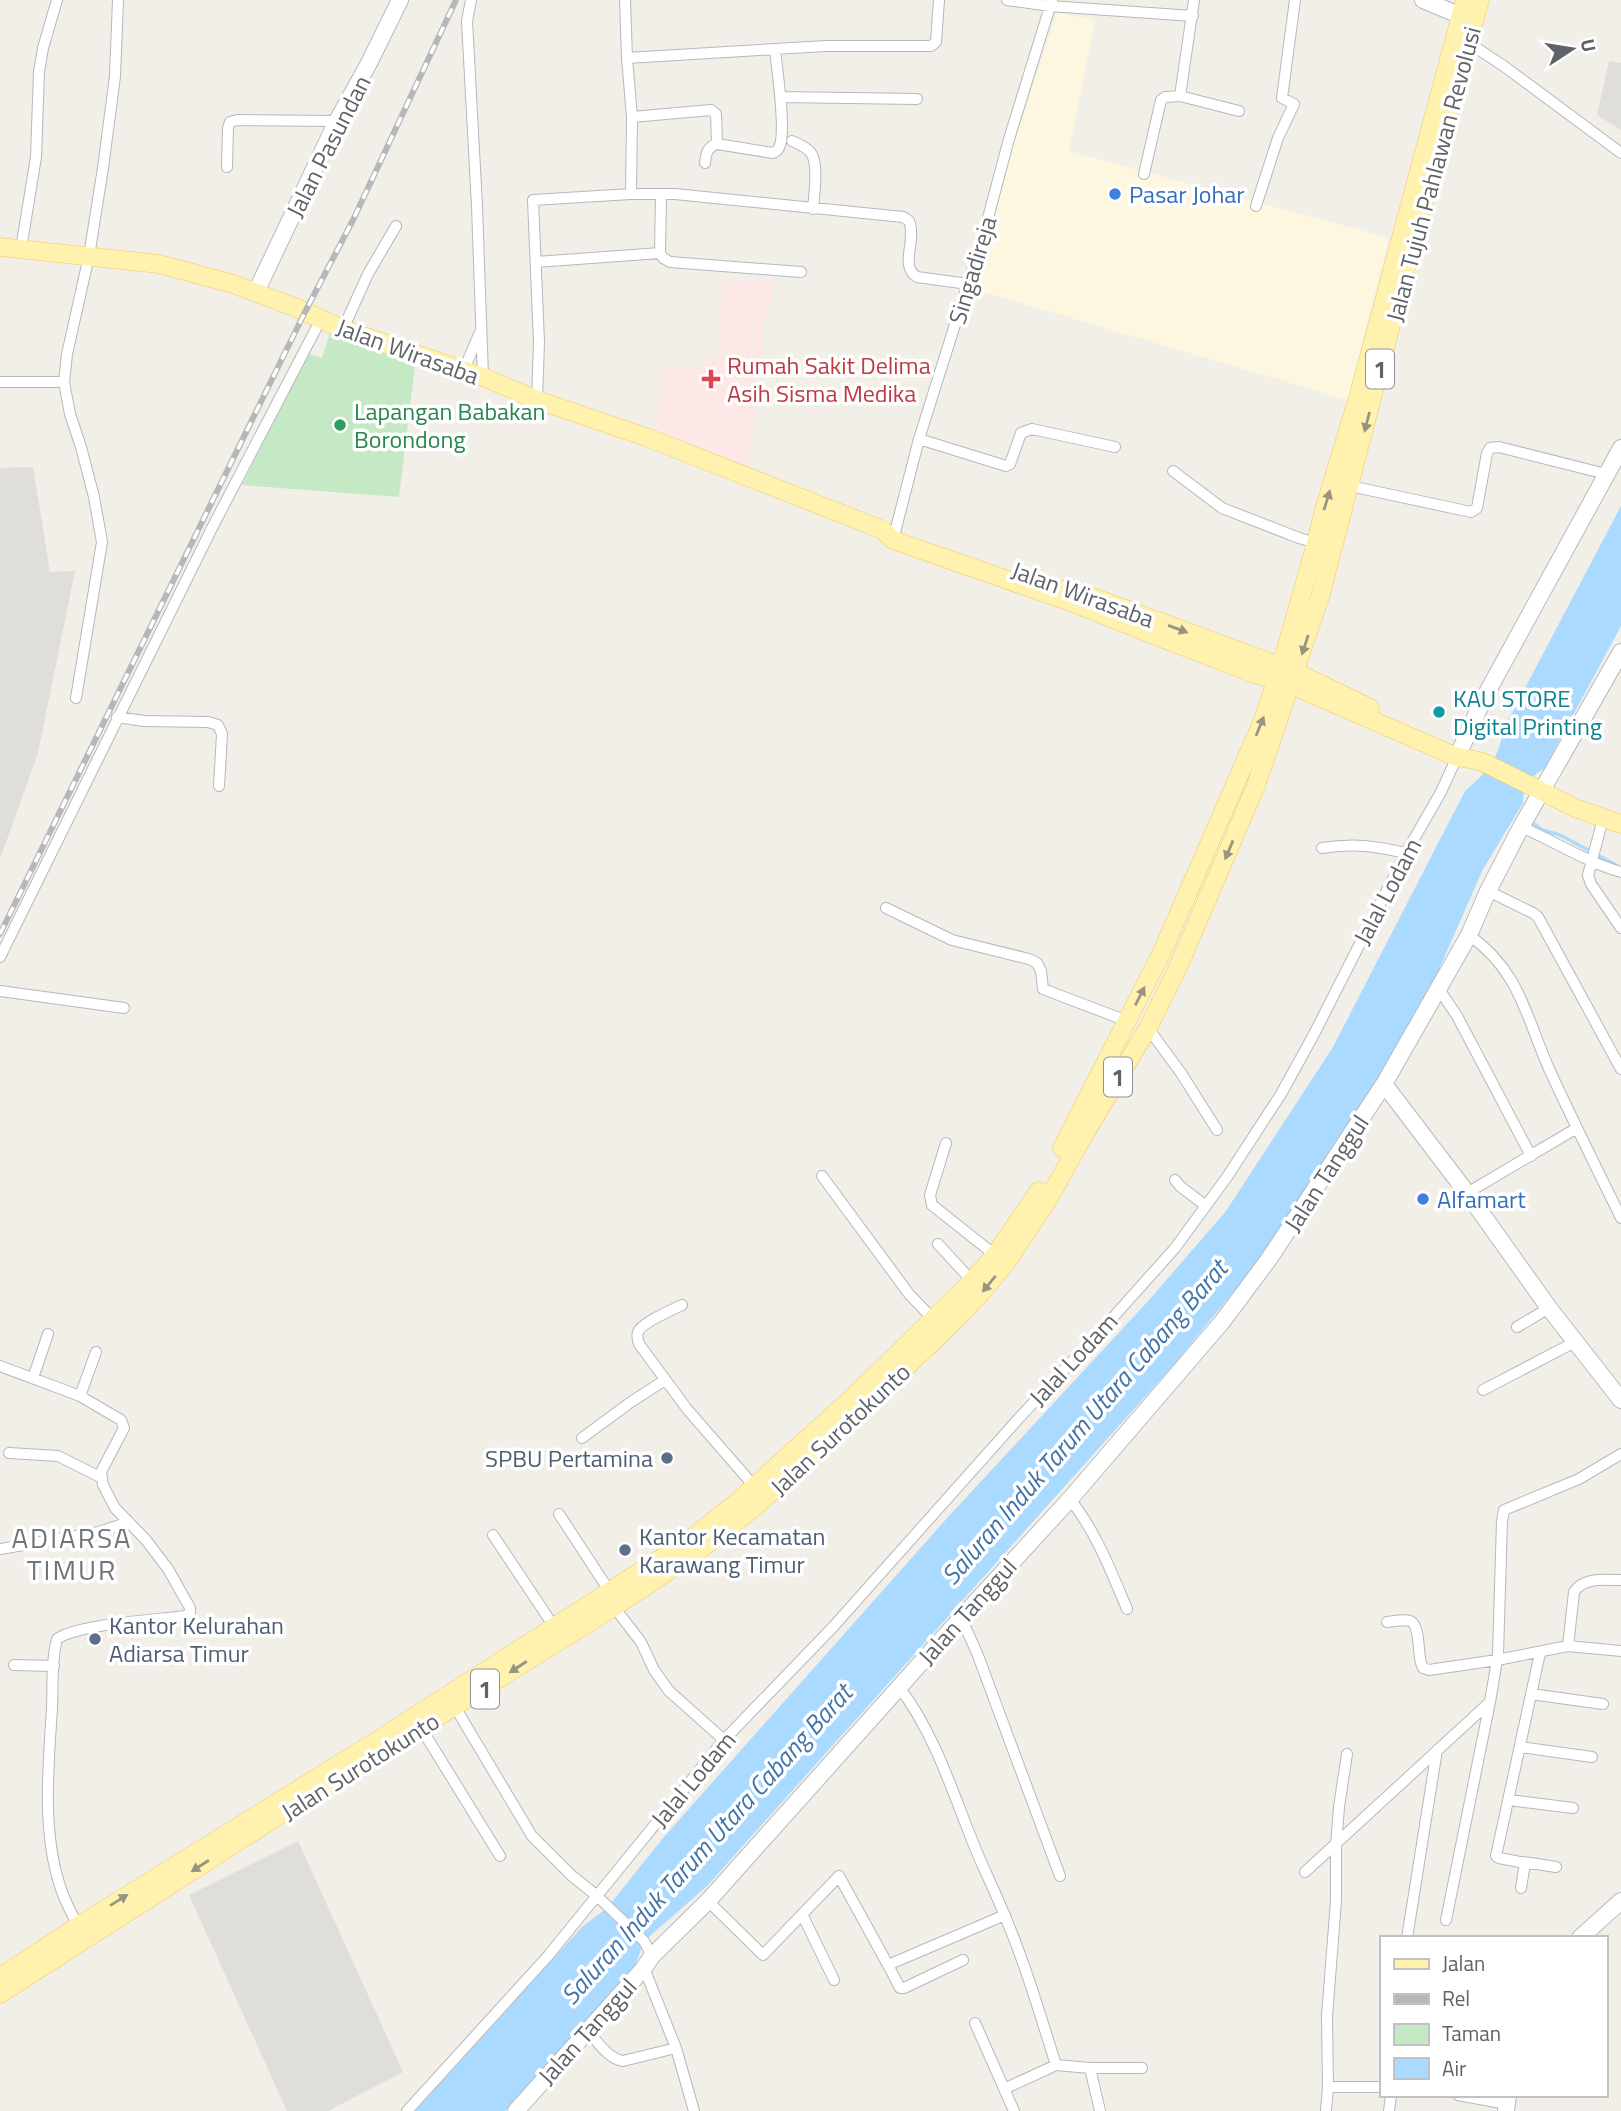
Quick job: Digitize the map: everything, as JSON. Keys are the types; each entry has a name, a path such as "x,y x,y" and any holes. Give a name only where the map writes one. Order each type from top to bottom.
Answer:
{"main road":[{"name":"Jalan Tujuh Pahlawan Revolusi","path":"1287,676 1320,597 1413,241 1480,0"},
{"name":"Jalan Tujuh Pahlawan Revolusi","path":"1287,676 1324,510 1359,394 1463,8"},
{"name":"Jalan Wirasaba","path":"0,247 159,264 256,292 344,329 646,437 1169,641 1287,676 1389,717 1575,808 1621,824"},
{"name":"1","path":"933,1319 972,1282 995,1255 1037,1195 1076,1124 1162,952 1261,724 1287,676"},
{"name":"1","path":"1147,1027 1180,963 1255,788 1287,676"},
{"name":"Jalan Surotokunto","path":"612,1600 754,1486 806,1450 936,1339 982,1292 1006,1263 1048,1200 1147,1027"},
{"name":"Jalan Surotokunto","path":"0,1994 454,1707 589,1614 697,1552 741,1519 933,1319"},
{"name":"Jalan Surotokunto","path":"0,1977 555,1628 589,1614"}],"street":[{"path":"21,249 36,158 39,72 57,0"},
{"path":"75,698 102,542 94,497 70,414 64,382 67,354 89,256 115,76 118,0"},
{"name":"Jalan Pasundan","path":"256,292 337,121 400,0"},
{"path":"471,0 467,22 483,377"},
{"path":"631,194 632,117 625,0 639,0"},
{"path":"627,58 826,46 931,46 936,42 939,0"},
{"path":"1007,0 1193,16"},
{"path":"1180,96 1194,0"},
{"path":"1256,206 1278,138 1294,104 1282,99 1295,0"},
{"path":"1423,0 1463,8"},
{"name":"Singadireja","path":"891,533 1051,3"},
{"path":"1469,43 1505,66 1621,153"},
{"path":"705,163 709,148 717,144 773,153 779,149 780,97 775,49"},
{"path":"1144,174 1161,100 1170,95 1180,96 1239,111"},
{"path":"780,97 917,99"},
{"path":"632,117 711,110 716,114 717,144"},
{"path":"227,167 230,122 337,121"},
{"path":"792,141 810,150 813,158 813,209"},
{"path":"661,194 660,253 670,262 801,272"},
{"path":"537,400 539,342 533,200 675,194 903,218 909,221 913,230 908,267 911,273 968,284"},
{"path":"344,329 368,274 396,226"},
{"path":"536,262 660,253"},
{"path":"0,957 117,717 320,319"},
{"path":"463,372 481,330"},
{"path":"0,382 64,382"},
{"path":"919,439 1006,466 1010,464 1021,433 1032,429 1115,447"},
{"path":"1350,486 1471,512 1476,508 1487,453 1490,448 1499,447 1606,474"},
{"path":"1460,752 1484,698 1621,448"},
{"path":"1173,471 1222,508 1316,543"},
{"name":"Jalan Tanggul","path":"516,2111 588,2031 647,1955 708,1901 1070,1499 1222,1322 1269,1259 1384,1084 1469,935 1539,790 1621,652"},
{"path":"117,717 165,722 208,722 218,725 222,734 219,786"},
{"name":"Jalal Lodam","path":"407,2111 547,1957 724,1740 833,1627 1174,1248 1227,1177 1281,1094 1460,752"},
{"path":"1603,819 1588,875 1591,884 1621,928"},
{"path":"1524,822 1575,852 1593,857 1621,872"},
{"path":"1322,848 1346,844 1367,845 1406,853"},
{"path":"1488,891 1538,917 1621,1069"},
{"path":"886,908 952,940 1029,959 1037,963 1041,971 1043,989 1127,1021"},
{"path":"1469,935 1485,946 1500,963 1522,996 1545,1059 1621,1218"},
{"path":"1439,989 1457,1016 1531,1156"},
{"path":"0,991 124,1007"},
{"path":"1147,1027 1181,1073 1217,1130"},
{"path":"1384,1084 1467,1193 1549,1308 1621,1400"},
{"path":"1467,1193 1577,1128"},
{"path":"946,1143 930,1195 932,1205 995,1255"},
{"path":"822,1176 909,1294 933,1319"},
{"path":"1175,1180 1206,1206"},
{"path":"939,1244 972,1282"},
{"path":"682,1305 647,1324 638,1333 639,1344 687,1409 754,1486"},
{"path":"1517,1327 1549,1308"},
{"path":"33,1378 48,1334"},
{"path":"1483,1390 1575,1342"},
{"path":"80,1396 96,1352"},
{"path":"0,1366 80,1396 121,1420 124,1425 103,1467 102,1478 106,1494 168,1569 190,1608 190,1613 185,1616 86,1629 61,1636 55,1643 48,1794 50,1829 63,1896 78,1926"},
{"path":"582,1438 665,1380"},
{"path":"9,1453 58,1456 102,1478"},
{"path":"1446,1920 1497,1660 1502,1513 1511,1506 1548,1494 1579,1479 1621,1454"},
{"path":"1070,1499 1086,1519 1127,1609"},
{"path":"559,1514 640,1642 654,1670 669,1690 724,1740"},
{"path":"0,1549 99,1532 129,1522"},
{"path":"493,1535 555,1628"},
{"path":"1567,1646 1574,1592 1577,1587 1581,1583 1591,1581 1621,1580"},
{"path":"961,1618 977,1653 1060,1876"},
{"path":"1387,1622 1414,1623 1417,1628 1419,1658 1426,1669 1540,1653 1567,1646 1621,1651"},
{"path":"1540,1653 1496,1856 1556,1867"},
{"path":"14,1665 54,1666"},
{"path":"899,1687 921,1718 935,1747 1004,1915 1035,1997 1056,2065"},
{"path":"1531,1694 1603,1704"},
{"path":"1305,1872 1490,1702"},
{"path":"454,1707 532,1836 571,1875 597,1896 647,1955 694,2111"},
{"path":"421,1728 500,1856"},
{"path":"1520,1747 1592,1757"},
{"path":"1407,1936 1437,1750"},
{"path":"1326,2111 1328,2016 1336,1901 1336,1845 1347,1754"},
{"path":"1509,1800 1573,1808"},
{"path":"1521,1888 1526,1867 1523,1861"},
{"path":"708,1901 763,1955 839,1876 900,1988 963,1960"},
{"path":"1582,1936 1621,1901"},
{"path":"803,1914 834,1980"},
{"path":"888,1965 1004,1915"},
{"path":"975,2023 1014,2111"},
{"path":"588,2031 617,2060 623,2061 676,2048"},
{"path":"1004,2089 1056,2065 1142,2068"},
{"path":"1090,2068 1100,2111"},
{"path":"1328,2087 1380,2087"},
{"path":"1470,2097 1507,2103"}],"shaded area":[{"name":"Pasar Johar","path":"1057,13 1095,20 1069,151 1389,238 1348,400 977,290 1011,151"},
{"path":"1609,61 1621,63 1621,130 1597,115"},
{"name":"Rumah Sakit Delima Asih Sisma Medika","path":"724,279 773,282 770,310 765,310 762,365 745,471 655,435 663,367 703,368 703,355 717,355"},
{"path":"33,467 50,572 75,571 38,753 0,859 0,468"},
{"path":"298,1841 403,2072 328,2111 287,2111 189,1895"}],"green space":[{"name":"Lapangan Babakan Borondong","path":"330,333 415,365 399,497 242,485 308,354 322,358"}],"water":[{"name":"Saluran Induk Tarum Utara Cabang Barat","path":"1621,506 1621,626 1544,769 1531,778 1526,787 1523,803 1483,869 1432,985 1379,1082 1261,1258 1176,1362 706,1887 644,1941 634,1969 505,2111 415,2111 582,1927 607,1908 663,1838 949,1516 1150,1299 1226,1211 1333,1047 1465,791 1481,777 1495,757 1504,728"}],"waterway":[{"path":"1530,821 1542,830 1560,835 1616,865"}],"railway":[{"path":"0,934 305,312 353,220 456,0"}],"place":[{"name":"Pasar Johar","path":"1115,194"},
{"name":"Rumah Sakit Delima Asih Sisma Medika","path":"711,379"},
{"name":"Lapangan Babakan Borondong","path":"340,425"},
{"name":"KAU STORE Digital Printing","path":"1439,712"},
{"name":"Alfamart","path":"1423,1199"},
{"name":"SPBU Pertamina","path":"667,1458"},
{"name":"Kantor Kecamatan Karawang Timur","path":"625,1550"},
{"name":"Kantor Kelurahan Adiarsa Timur","path":"95,1639"}],"district":[{"name":"ADIARSA TIMUR","path":"72,1553"}]}
